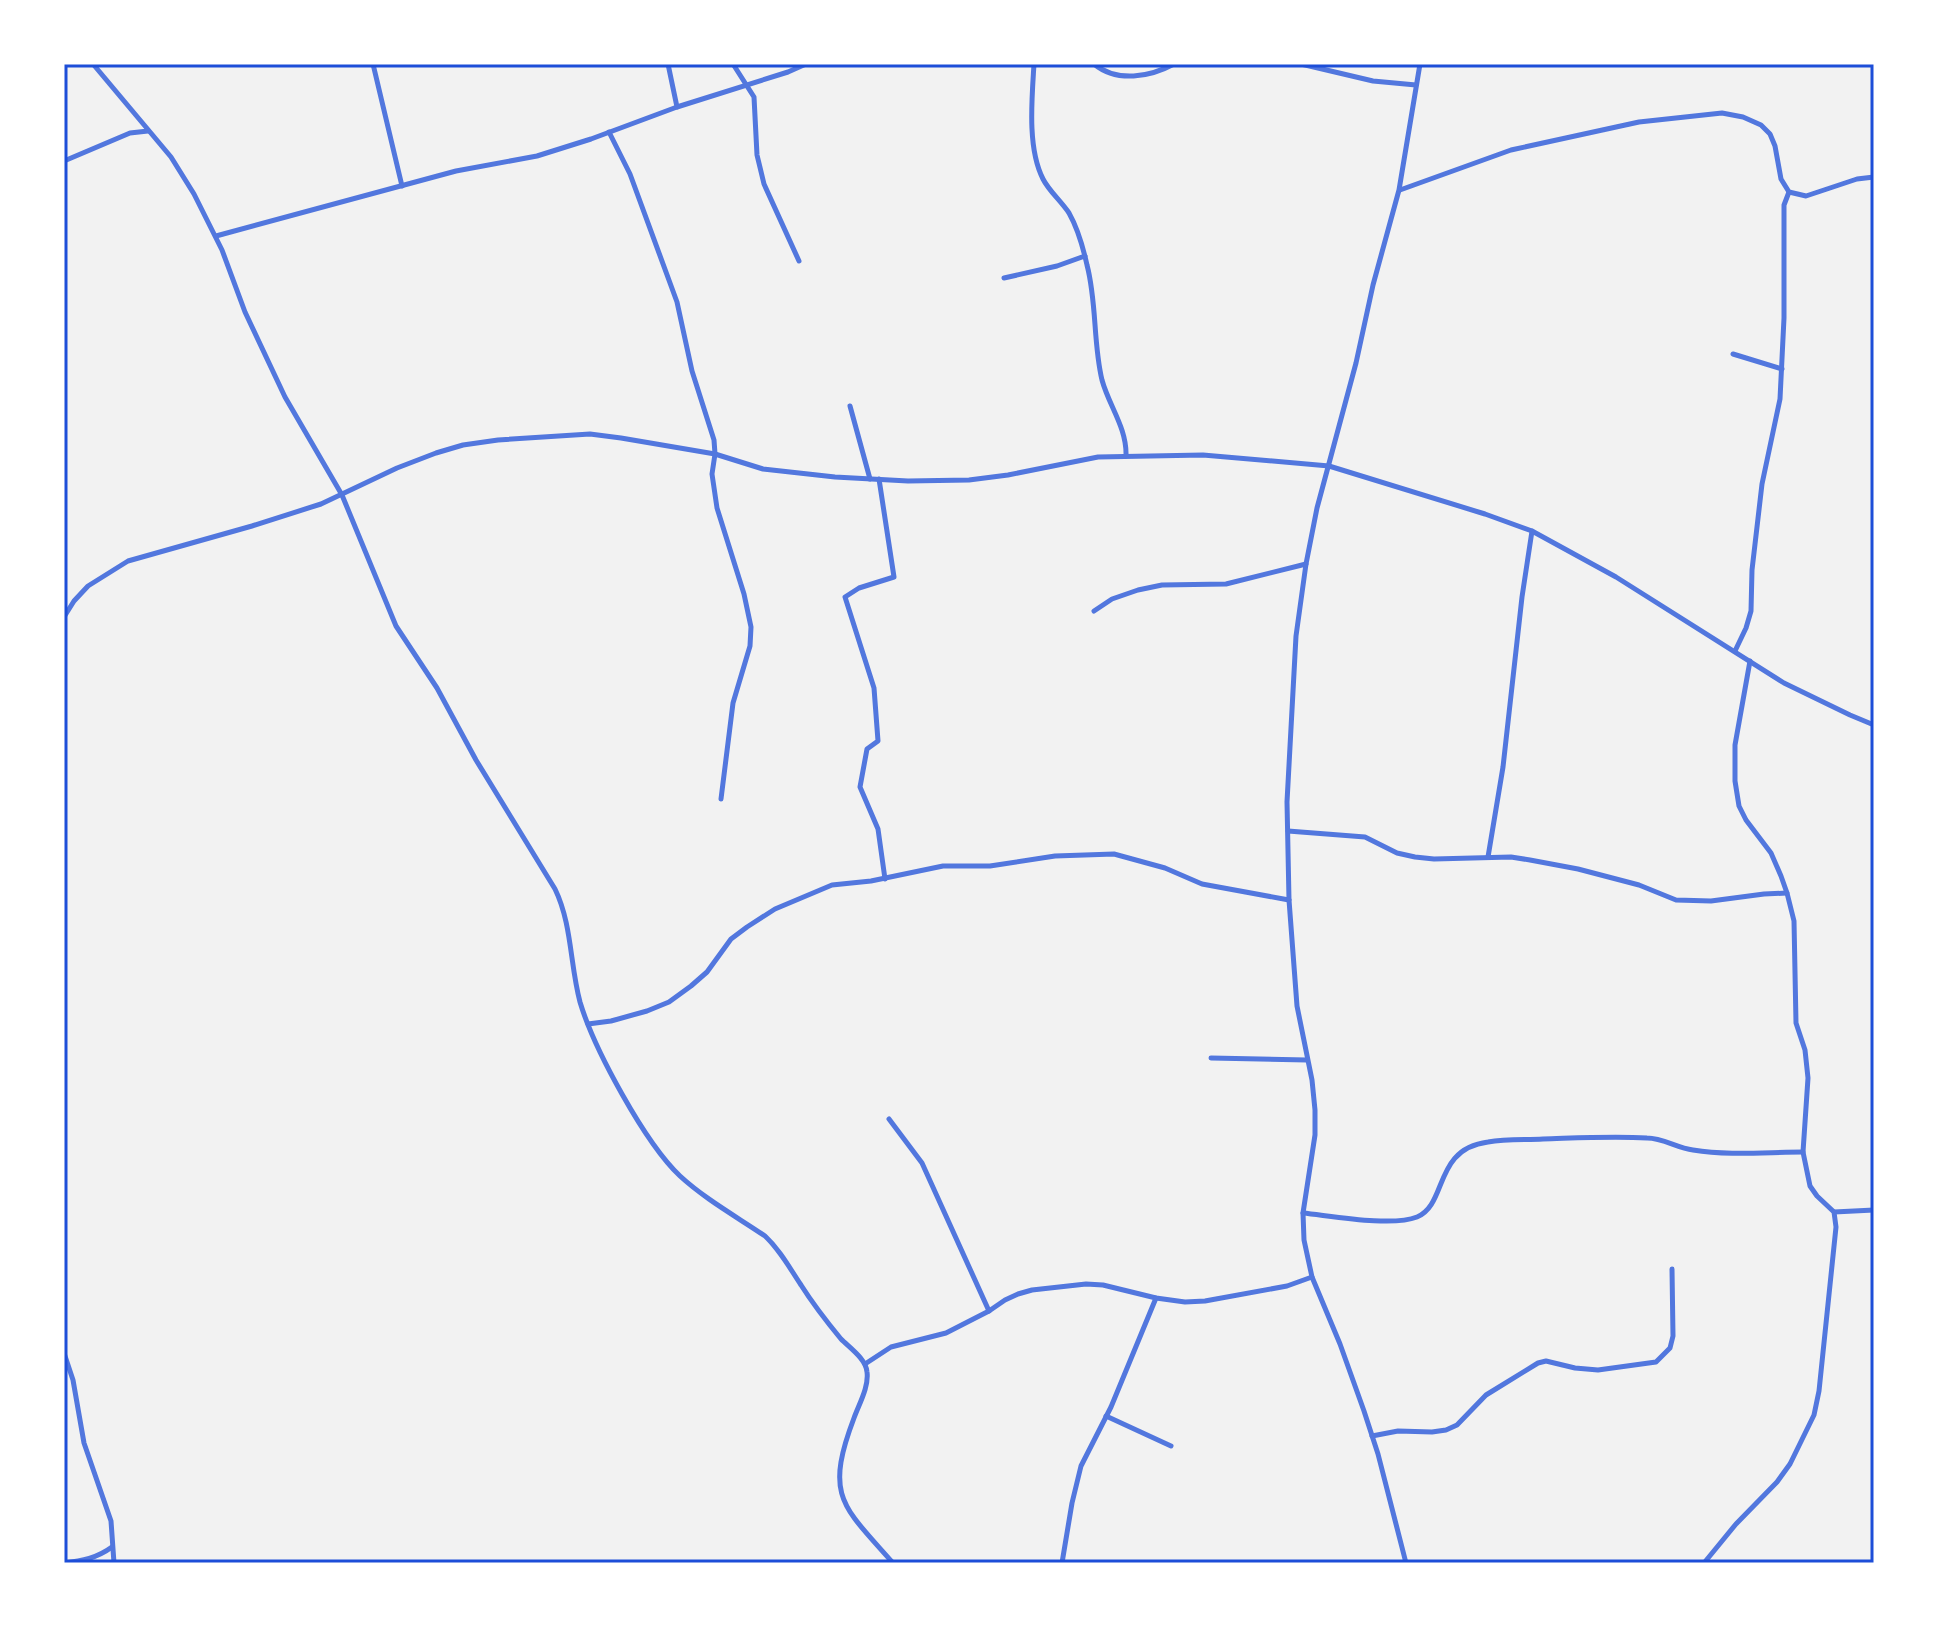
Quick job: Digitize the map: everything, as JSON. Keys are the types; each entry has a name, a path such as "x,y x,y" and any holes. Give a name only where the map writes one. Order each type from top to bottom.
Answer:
{"street":[{"path":"93,64 171,157 194,194 216,236 245,312 285,397 342,495 396,626 437,688 476,760 562,903 574,979 588,1024 619,1087 663,1158 681,1177 777,1247 820,1312 865,1364 867,1384 849,1430 839,1468 839,1487 850,1514 893,1563"},
{"path":"373,64 402,186"},
{"path":"668,64 677,107"},
{"path":"733,64 754,97 757,155 764,184 799,261"},
{"path":"216,236 456,171 537,156 806,64"},
{"path":"1034,64 1033,144 1036,161 1044,181 1070,215 1085,256 1093,297 1102,381 1123,433 1126,456"},
{"path":"1094,64 1112,74 1135,76 1158,72 1174,64"},
{"path":"1301,64 1355,78 1416,85"},
{"path":"1406,1563 1372,1436 1340,1344 1312,1277 1304,1240 1303,1213 1315,1135 1312,1080 1297,1006 1289,900 1287,802 1296,636 1306,564 1317,508 1399,190 1420,64"},
{"path":"1399,190 1524,147 1639,122 1722,113 1743,117 1761,125 1770,134 1781,179 1789,192 1806,196 1857,179 1874,177"},
{"path":"64,161 130,133 149,131"},
{"path":"609,132 635,186 677,302 692,371 712,431 715,454 712,474 717,508 751,627 750,646 733,703 721,799"},
{"path":"1735,651 1751,611 1752,570 1762,484 1780,399 1784,205 1789,192"},
{"path":"1004,278 1085,256"},
{"path":"1733,354 1782,369"},
{"path":"850,406 870,479"},
{"path":"64,617 88,586 128,561 321,504 436,453 498,440 590,434 715,454 763,469 908,481 969,480 1098,457 1203,455 1329,466 1532,531 1616,577 1784,683 1874,725"},
{"path":"879,479 894,577 859,588 845,597 874,688 878,741 867,749 860,787 878,829 885,879"},
{"path":"1488,857 1503,767 1532,531"},
{"path":"1094,611 1112,599 1138,590 1162,585 1226,584 1306,564"},
{"path":"1704,1563 1777,1482 1790,1464 1814,1415 1836,1218 1810,1186 1803,1152 1808,1078 1805,1050 1796,1023 1794,921 1771,853 1739,806 1735,781 1735,745 1750,661"},
{"path":"1288,831 1365,837 1397,853 1415,857 1511,857 1567,867 1692,902 1787,893"},
{"path":"588,1024 611,1021 669,1002 707,972 731,939 775,909 832,885 885,879 943,866 990,866 1055,856 1114,854 1165,868 1202,884 1289,900"},
{"path":"1211,1058 1307,1060"},
{"path":"889,1119 922,1163 989,1311"},
{"path":"1303,1213 1398,1222 1415,1218 1430,1206 1455,1157 1468,1148 1490,1141 1648,1137 1696,1151 1803,1152"},
{"path":"1834,1212 1874,1210"},
{"path":"1372,1436 1398,1431 1446,1430 1457,1425 1486,1395 1538,1363 1546,1361 1598,1370 1656,1362 1670,1348 1673,1336 1672,1269"},
{"path":"865,1364 891,1347 946,1333 1018,1294 1058,1286 1111,1286 1185,1302 1287,1286 1312,1277"},
{"path":"1062,1563 1081,1466 1106,1416 1156,1298"},
{"path":"64,1353 73,1380 84,1443 111,1521 114,1563"},
{"path":"1106,1416 1171,1446"},
{"path":"64,1563 91,1559 113,1546"}]}
